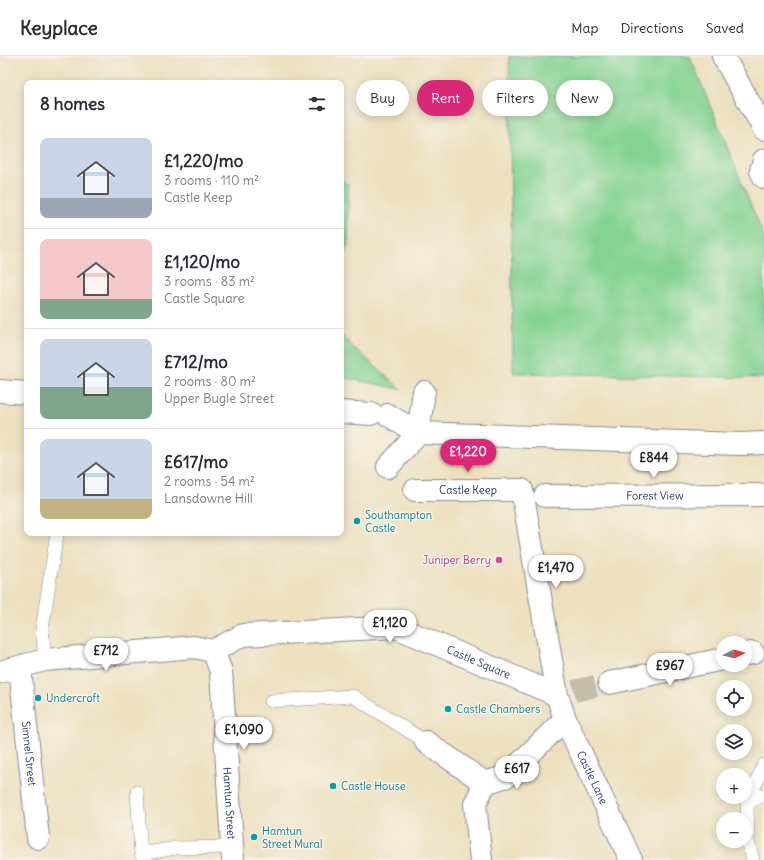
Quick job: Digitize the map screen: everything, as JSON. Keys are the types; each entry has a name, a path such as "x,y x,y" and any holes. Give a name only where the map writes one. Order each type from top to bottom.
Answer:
{"street":[{"path":"723,56 764,129"},
{"path":"764,160 761,171 764,177"},
{"path":"0,390 24,393"},
{"path":"388,467 418,433 424,392"},
{"path":"344,412 379,414 418,433 740,444 764,443"},
{"name":"Castle Keep","path":"415,490 522,490"},
{"name":"Castle Lane","path":"522,490 566,693 565,719 631,860"},
{"name":"Forest View","path":"545,496 764,496"},
{"name":"Castle Square","path":"213,651 243,635 396,627 566,693"},
{"path":"10,670 45,660 194,647 213,651"},
{"name":"Hamtun Street","path":"213,651 221,671 233,853"},
{"path":"609,683 716,660"},
{"name":"Simnel Street","path":"10,670 38,838"},
{"path":"481,860 476,804 485,783 507,776 565,719"},
{"path":"426,742 485,783"}],"lane":[{"path":"45,660 42,629 57,536"},
{"path":"271,701 353,696 426,742"},
{"path":"752,793 764,765"},
{"path":"137,792 142,854 176,848 233,853"},
{"path":"752,801 764,795"},
{"path":"747,804 748,842 753,860"}],"green space":[{"path":"509,56 690,56 764,237 764,378 513,373 510,116 548,116 548,80 509,80"},
{"path":"344,181 348,184 348,244 344,254"},
{"path":"344,338 352,346 401,389 344,378"}],"tunnel":[{"path":"574,691 609,683"}],"place":[{"name":"Southampton Castle","path":"357,521"},
{"name":"Juniper Berry","path":"499,560"},
{"name":"Undercroft","path":"38,698"},
{"name":"Castle Chambers","path":"448,709"},
{"name":"Castle House","path":"333,786"},
{"name":"Hamtun Street Mural","path":"254,837"}]}
